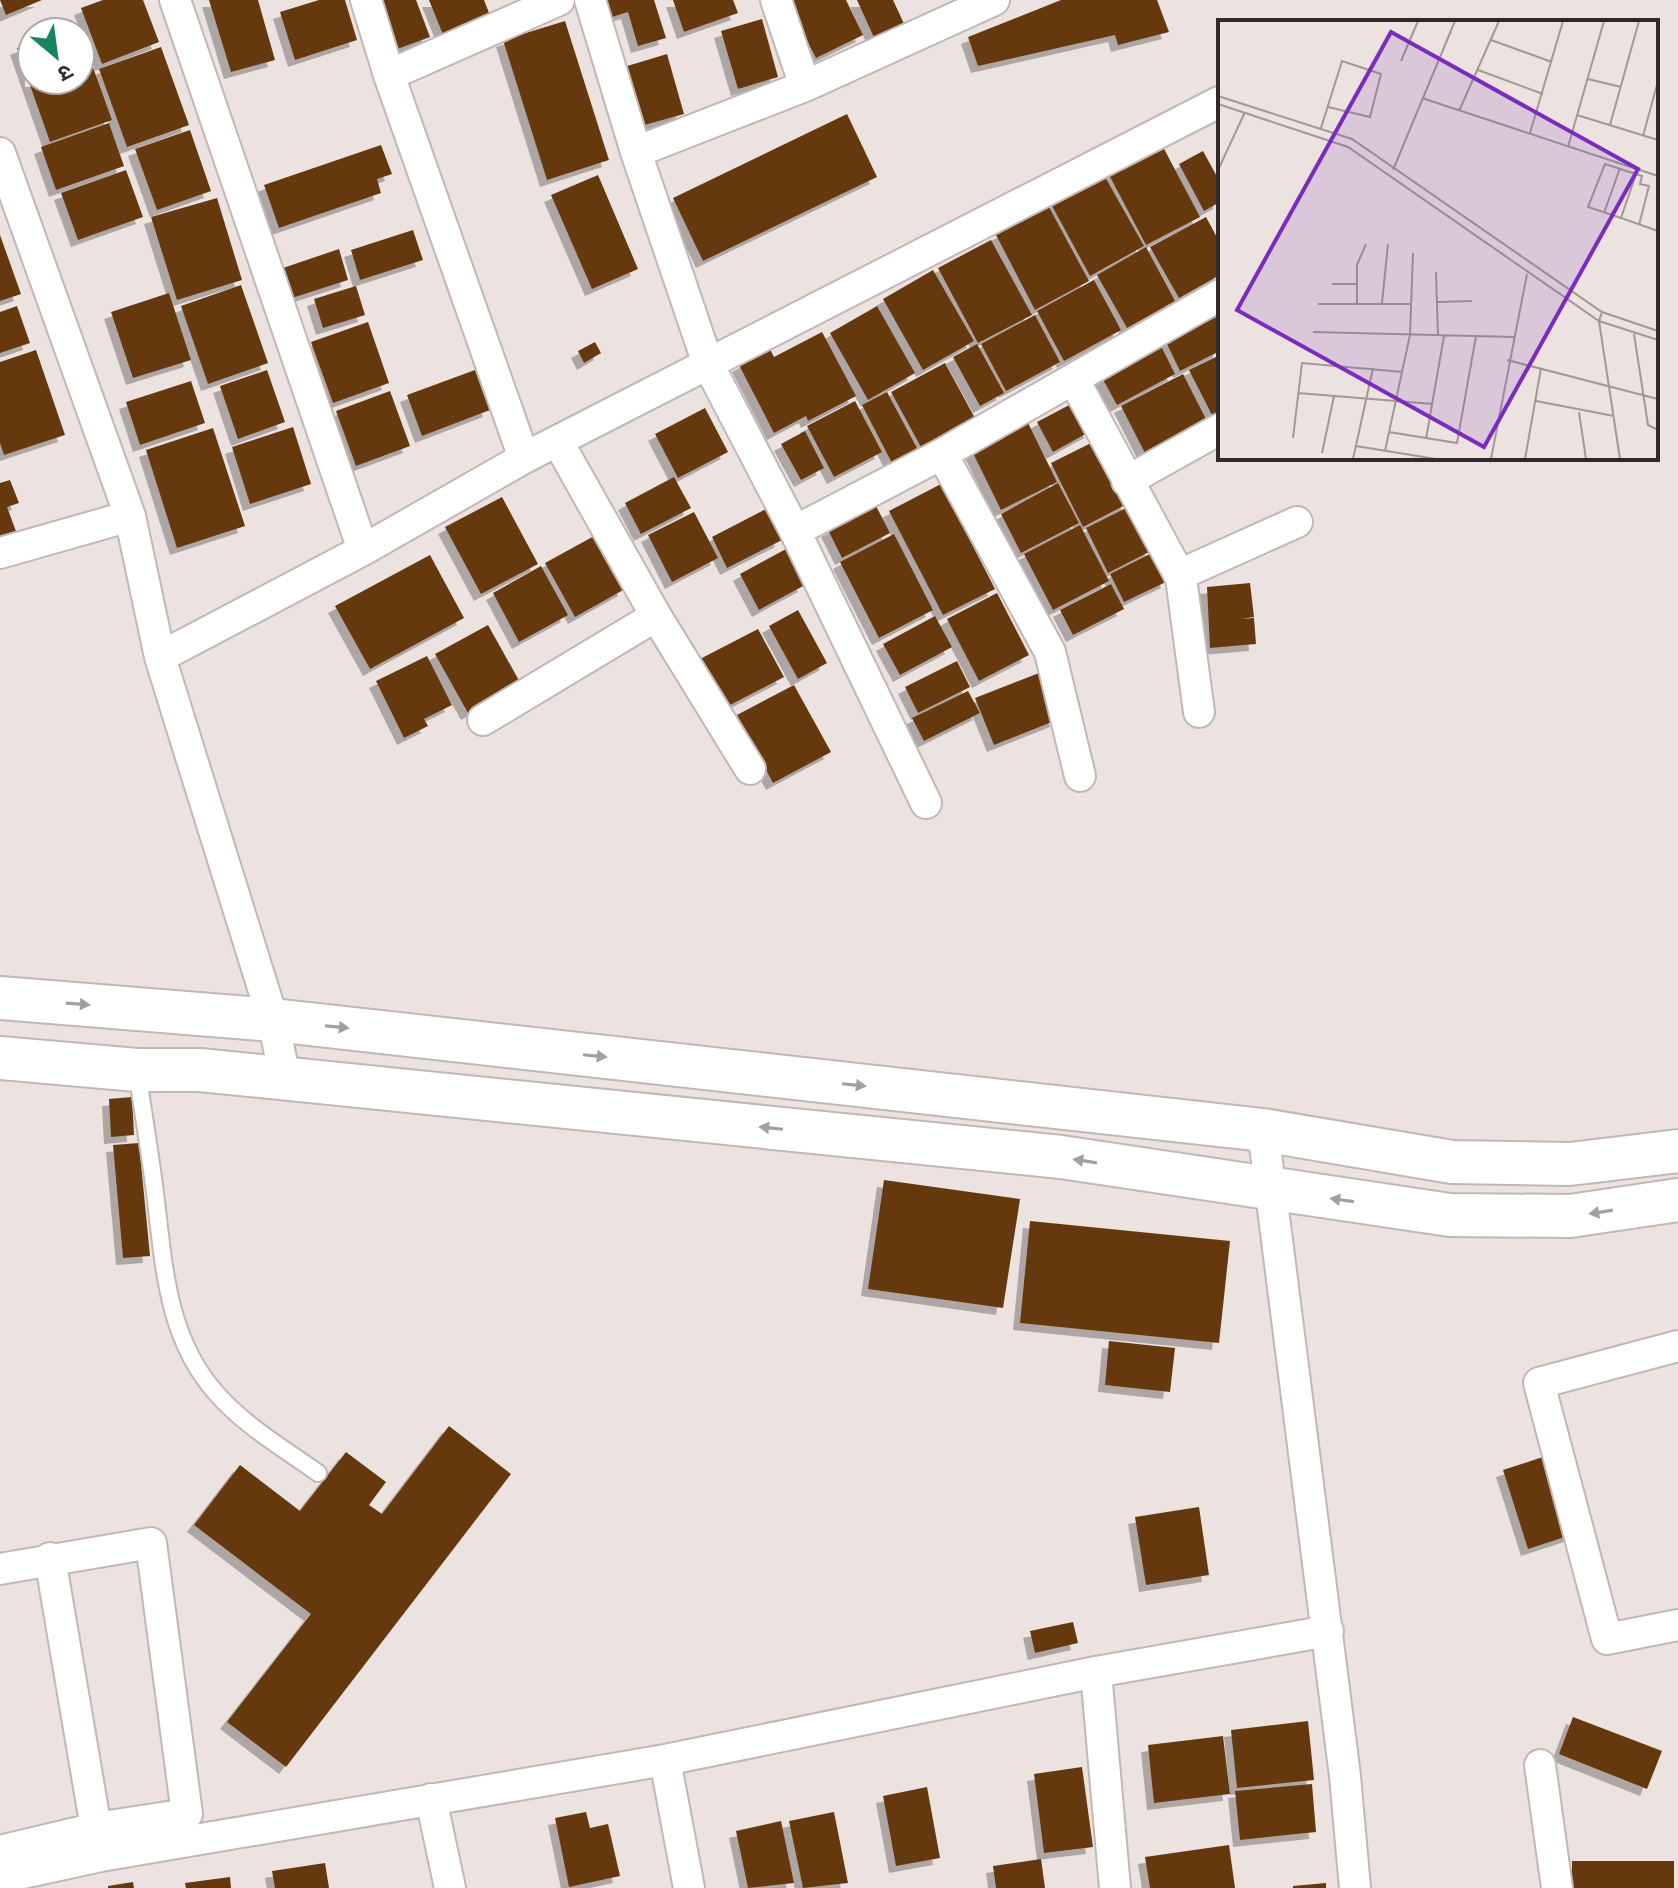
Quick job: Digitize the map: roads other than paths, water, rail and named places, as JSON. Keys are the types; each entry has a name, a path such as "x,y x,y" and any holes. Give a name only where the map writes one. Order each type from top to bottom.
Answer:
{"street":[{"path":"175,0 363,550"},
{"path":"366,0 389,75 524,458"},
{"path":"389,75 559,0"},
{"path":"590,0 636,152 708,364 795,531 926,803"},
{"path":"776,0 805,86"},
{"path":"636,152 805,86 994,0"},
{"path":"160,657 363,550 524,458 1218,103"},
{"path":"0,153 130,516 160,657 273,1020 285,1078"},
{"path":"795,531 942,454 1218,296"},
{"path":"1074,380 1179,575 1199,712"},
{"path":"1127,481 1218,430"},
{"path":"558,442 656,616 750,769"},
{"path":"942,454 1050,652 1080,776"},
{"path":"0,553 130,516"},
{"path":"1179,575 1297,522"},
{"path":"483,720 656,616"},
{"path":"0,998 273,1020 1263,1130 1452,1162 1570,1164 1678,1151"},
{"path":"0,1058 137,1070 200,1070 1061,1157 1450,1215 1570,1216 1678,1200"},
{"path":"1263,1130 1328,1631 1355,1888"},
{"path":"1678,1346 1539,1383 1607,1639 1678,1625"},
{"path":"0,1569 151,1543 187,1814 0,1878"},
{"path":"50,1558 99,1842"},
{"path":"0,1851 99,1842 431,1799 665,1760 1096,1672 1328,1631"},
{"path":"1096,1672 1115,1888"},
{"path":"665,1760 689,1888"},
{"path":"1540,1765 1557,1888"},
{"path":"431,1799 450,1888"}],"lane":[{"path":"137,1070 163,1269 173,1317 194,1361 215,1393 249,1424 318,1473"}]}
